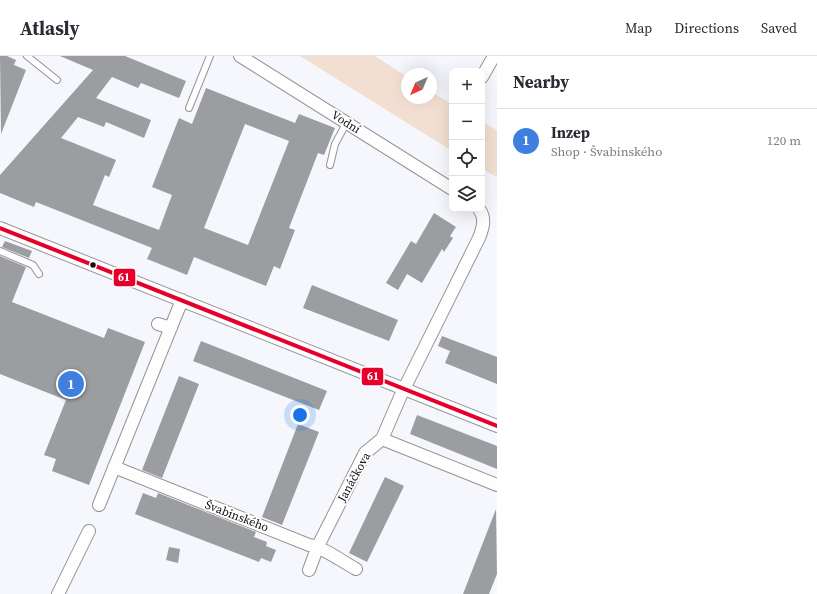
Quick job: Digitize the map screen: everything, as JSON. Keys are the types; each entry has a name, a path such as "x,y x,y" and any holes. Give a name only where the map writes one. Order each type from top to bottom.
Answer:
{"street":[{"name":"Vodní","path":"240,56 449,188"},
{"path":"485,72 494,56"},
{"path":"404,389 479,238 484,225 484,218 481,212"},
{"path":"0,228 497,426"},
{"path":"99,505 182,300"},
{"path":"158,324 170,328"},
{"name":"Janáčkova","path":"309,570 318,546 365,454 382,439 404,389"},
{"path":"382,439 497,485"},
{"name":"Švabinského","path":"114,468 309,544 318,546 332,556 356,569"},
{"path":"58,594 89,531"}],"lane":[{"path":"27,56 58,80"},
{"path":"189,108 210,56"},
{"path":"330,165 335,144 346,122"},
{"path":"0,251 34,265 39,274"}],"shaded area":[{"path":"300,56 375,56 401,73 401,104 437,104 437,95 449,102 449,149"},
{"path":"485,124 497,130 497,177 485,171"}],"building":[{"path":"0,56 7,56 16,60 14,65 26,70 1,134"},
{"path":"60,56 125,56 186,81 179,98 141,83 138,88 112,77 96,98 151,120 144,138 106,122 104,127 78,117 61,138 116,160 109,177 105,175 93,205 159,230 172,195 152,187 179,118 192,124 206,88 295,123 299,114 335,128 324,155 318,153 289,228 295,230 280,269 274,266 266,286 194,257 187,275 147,259 152,248 36,202 34,207 0,193 0,175 93,70","holes":["245,124 289,141 248,245 204,228"]},
{"path":"434,213 456,227 450,236 453,238 444,252 442,249 422,283 407,274 398,290 386,283 411,241 416,244"},
{"path":"5,241 32,251 29,258 2,247"},
{"path":"0,256 26,267 12,302 104,338 108,328 145,342 89,485 52,471 56,459 44,455 66,400 0,374"},
{"path":"312,285 398,320 389,341 303,308"},
{"path":"442,336 497,357 497,384 445,363 450,351 438,346"},
{"path":"201,341 327,391 319,410 193,361"},
{"path":"179,376 199,384 162,478 142,470"},
{"path":"417,415 497,446 497,469 410,434"},
{"path":"298,424 319,432 282,525 262,517"},
{"path":"385,477 404,486 367,562 349,553"},
{"path":"143,493 156,498 158,493 256,532 254,537 267,542 266,546 276,550 271,562 261,558 259,562 135,514"},
{"path":"496,509 497,574 489,594 463,594"},
{"path":"169,547 180,549 178,563 166,560"}],"transit line":[{"name":"61","path":"0,228 497,426"}],"place":[{"name":"Inzep","path":"71,384"}]}
